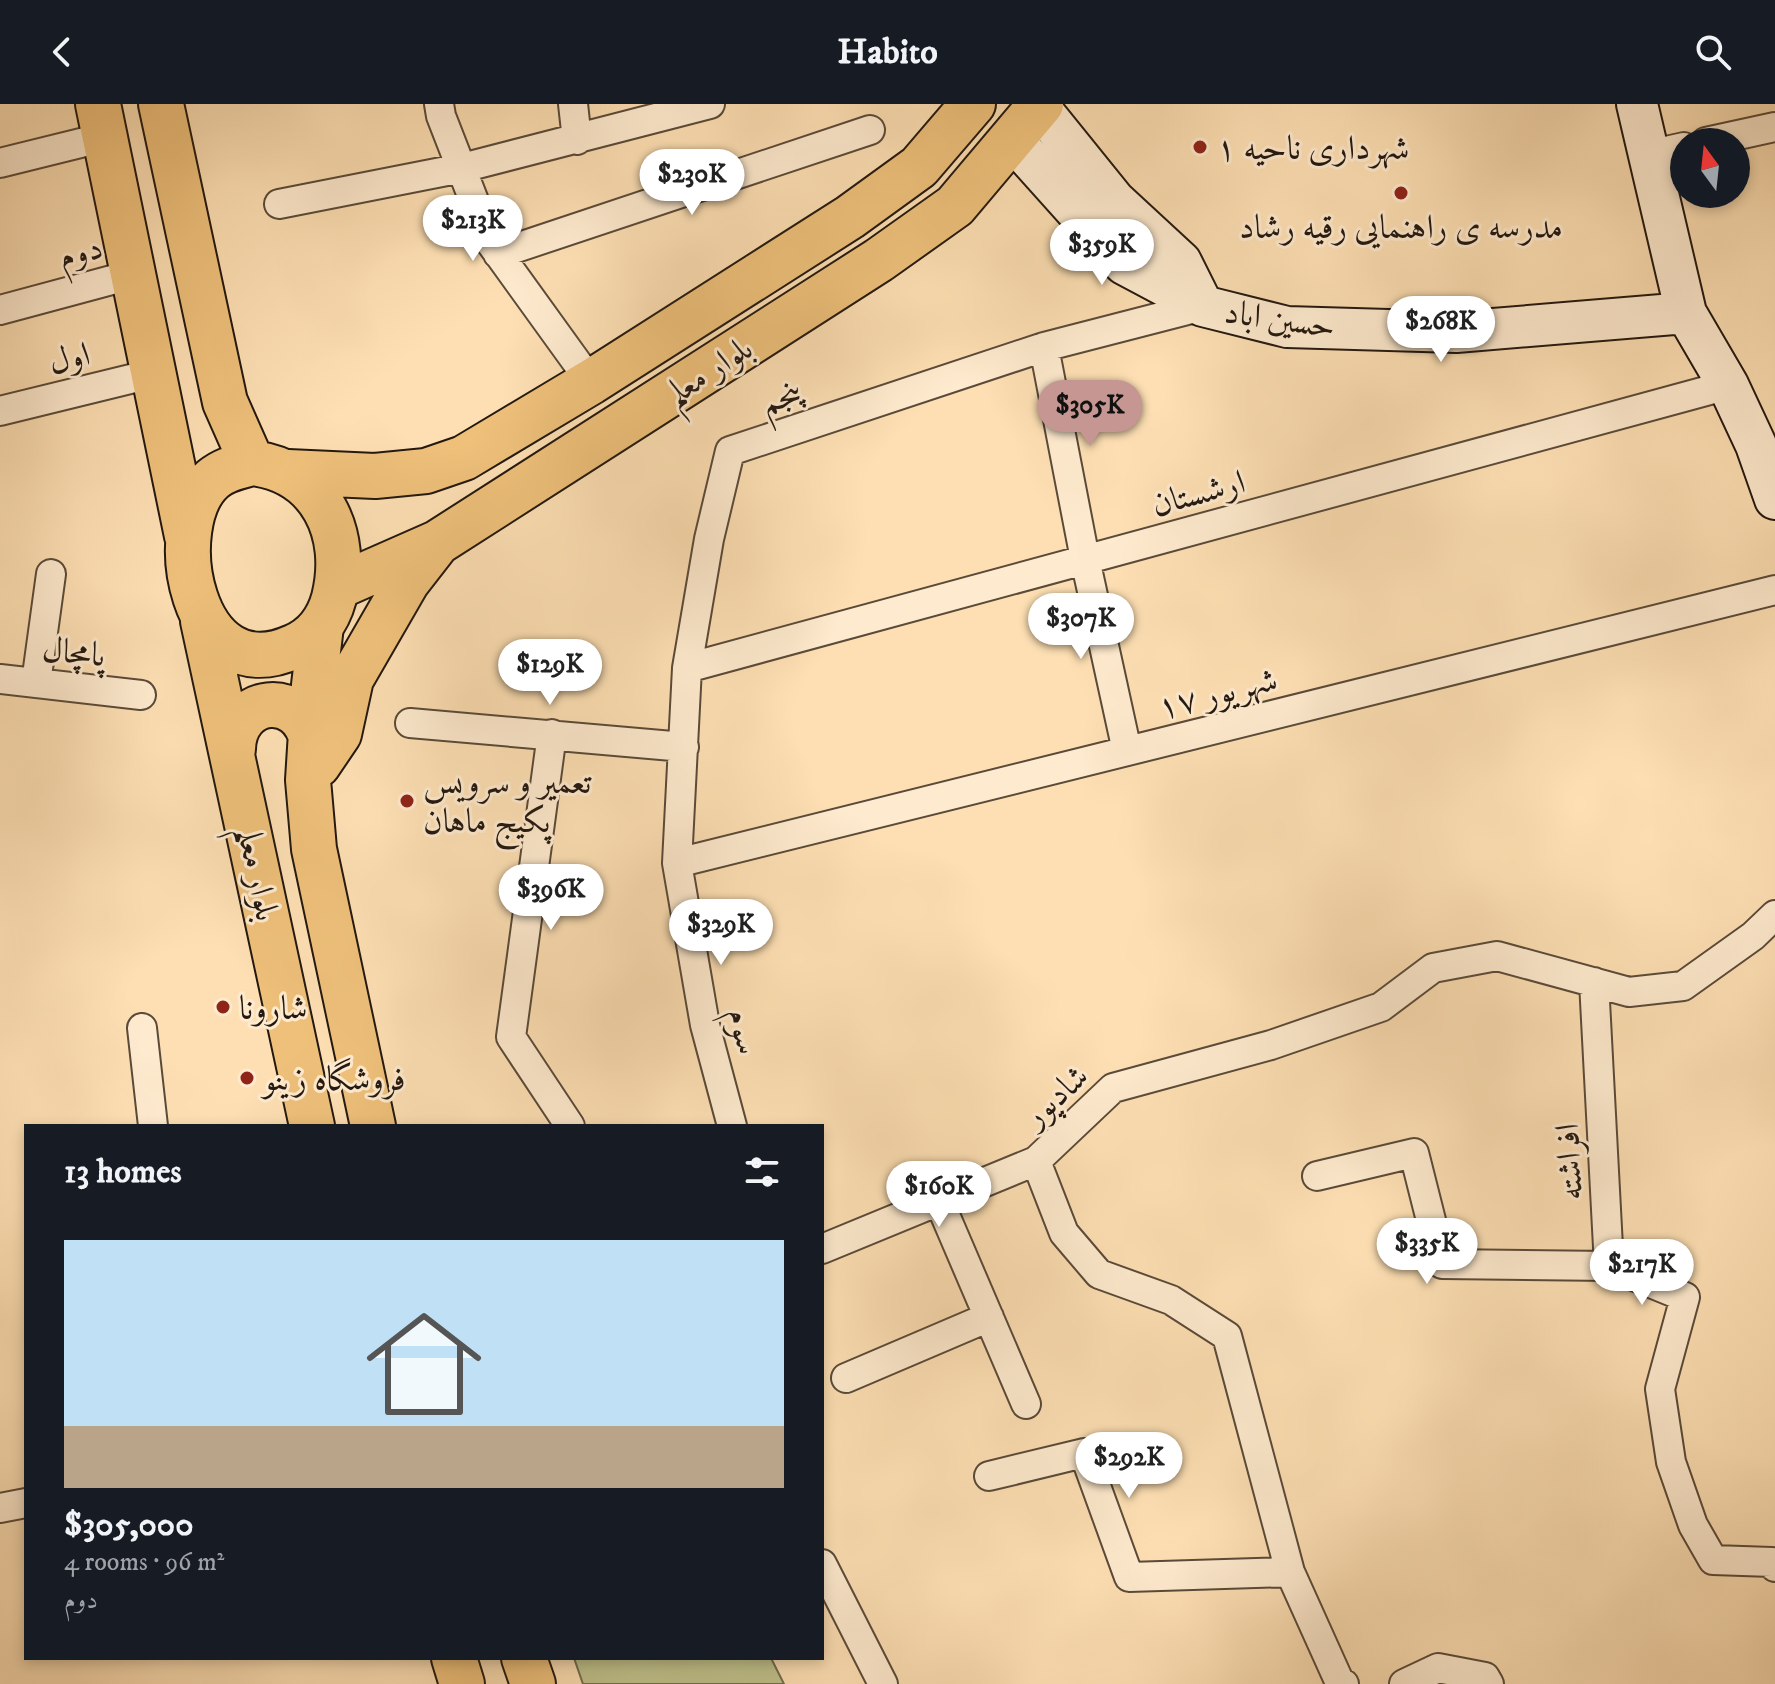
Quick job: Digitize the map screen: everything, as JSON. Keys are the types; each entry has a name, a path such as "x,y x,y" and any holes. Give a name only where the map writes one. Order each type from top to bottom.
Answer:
{"main road":[{"path":"161,104 225,402 270,468"},
{"name":"بلوار معلم","path":"270,468 375,476 426,471 464,458 591,382 850,217 919,167 973,104"},
{"path":"979,104 1032,113"},
{"name":"بلوار معلم","path":"373,1124 314,849 310,761 314,685 329,606 437,543 892,251 955,206 1032,113"},
{"path":"101,121 155,373 188,540 192,580 203,621 234,651 255,656 298,645 329,606 338,560 332,525 322,503 311,489 270,468 227,469 212,480 199,496 188,540"},
{"path":"310,761 339,734 351,679 407,582 437,543"},
{"name":"بلوار معلم","path":"203,621 312,1124"},
{"path":"233,749 237,725 256,708 280,705 292,710 309,729 310,761"},
{"path":"455,1660 462,1684"},
{"path":"525,1660 533,1684"}],"street":[{"path":"439,104 490,242 591,382"},
{"path":"573,104 577,140"},
{"path":"279,204 462,168 710,104"},
{"path":"1637,104 1666,151 1686,313 1728,385 1766,441 1775,499"},
{"path":"1032,113 1115,201 1181,262 1203,306"},
{"name":"حسین اباد","path":"1032,113 1061,193 1124,264 1203,306 1287,327 1456,332 1686,313"},
{"path":"0,163 101,121"},
{"path":"1750,132 1775,127"},
{"path":"498,254 870,130"},
{"name":"دوم","path":"0,310 134,274"},
{"name":"پنجم","path":"682,809 687,668 709,539 730,451 1044,347 1203,306"},
{"path":"1044,347 1085,559 1127,751"},
{"name":"اول","path":"0,411 155,373"},
{"name":"ارشستان","path":"687,668 1728,385"},
{"path":"36,683 51,574"},
{"name":"۱۷ شهریور","path":"677,863 1775,590"},
{"name":"پامچال","path":"0,679 141,695"},
{"path":"410,723 684,747"},
{"path":"552,734 511,1037 569,1124"},
{"name":"سوم","path":"682,809 677,863 705,1025 731,1124"},
{"path":"1594,982 1629,992 1683,986 1753,936 1775,915"},
{"name":"شادپور","path":"1344,1684 1340,1683 1290,1572 1227,1336 1171,1300 1099,1274 1064,1233 1036,1161 1113,1088 1271,1045 1381,1007 1433,968 1497,956 1594,982"},
{"name":"افراشته","path":"1594,982 1609,1266"},
{"path":"142,1028 153,1124"},
{"path":"1317,1176 1414,1153 1442,1264 1609,1266 1685,1297 1660,1389 1671,1462 1693,1525 1713,1560 1772,1562 1775,1567"},
{"path":"824,1248 1036,1161"},
{"path":"939,1201 1026,1404"},
{"path":"846,1378 989,1317"},
{"path":"989,1476 1084,1453 1129,1577 1290,1572"},
{"path":"0,1508 24,1503"},
{"path":"824,1568 883,1684"},
{"path":"1404,1684 1438,1668 1485,1677 1489,1684"}],"green space":[{"path":"575,1660 772,1660 784,1684 583,1684"}],"place":[{"name":"شهرداری ناحیه ۱","path":"1200,147"},
{"name":"مدرسه ی راهنمایی رقیه رشاد","path":"1401,193"},
{"name":"تعمیر و سرویس پکیج ماهان","path":"407,801"},
{"name":"شارونا","path":"223,1007"},
{"name":"فروشگاه زینو","path":"247,1078"}]}
